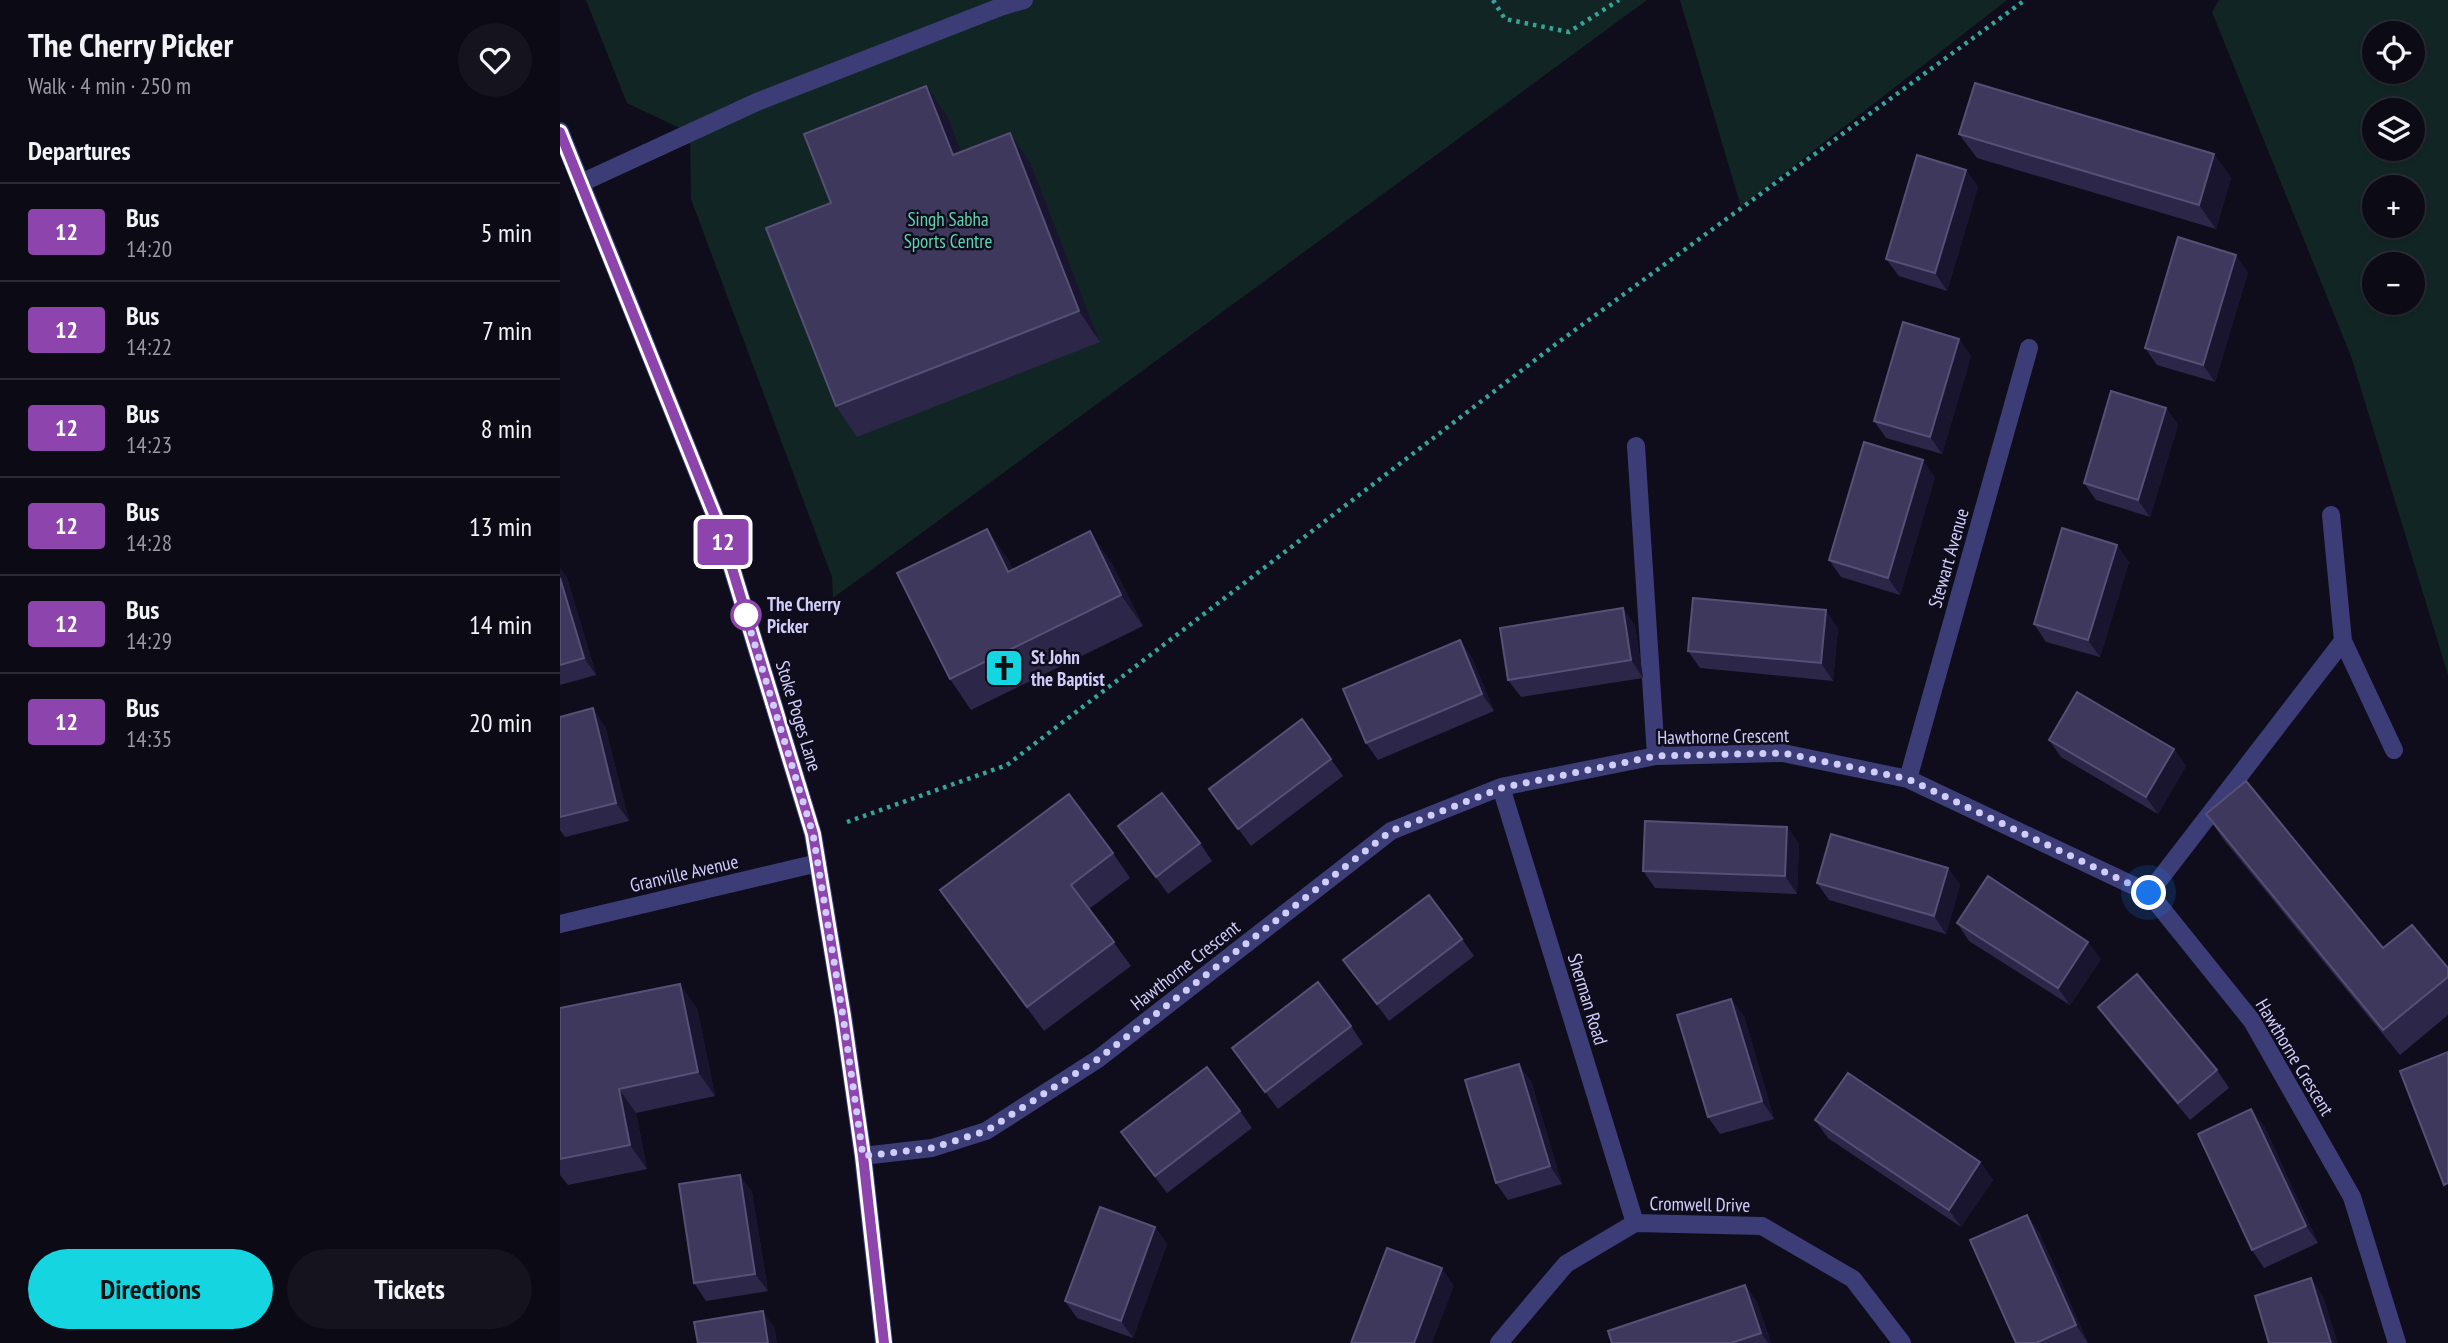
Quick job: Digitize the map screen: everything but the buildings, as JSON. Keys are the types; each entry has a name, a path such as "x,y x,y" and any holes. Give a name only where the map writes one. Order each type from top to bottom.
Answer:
{"street":[{"path":"581,183 758,101 1024,0"},
{"name":"Stoke Poges Lane","path":"560,131 720,529 813,834 863,1156 884,1343"},
{"name":"Stewart Avenue","path":"1908,779 2029,348"},
{"path":"1636,446 1656,756"},
{"path":"2330,515 2343,641 2394,750"},
{"path":"2149,893 2343,641"},
{"name":"Hawthorne Crescent","path":"863,1156 932,1148 986,1131 1098,1059 1391,831 1501,788 1656,756 1783,753 1908,779 2149,893 2252,1021 2353,1197 2397,1343"},
{"name":"Sherman Road","path":"1501,788 1635,1223"},
{"name":"Granville Avenue","path":"560,924 818,863"},
{"name":"Cromwell Drive","path":"1499,1343 1566,1264 1635,1223 1762,1226 1853,1279 1902,1343"}],"path":[{"path":"1493,0 1505,19 1569,32 1619,0"},
{"path":"813,834 1007,765 1556,344 2025,0"}],"green space":[{"name":"Singh Sabha Sports Centre","path":"586,0 1647,0 833,598 832,577 691,199 690,133 627,103"},
{"path":"1680,0 2007,0 1741,207"},
{"path":"2219,0 2448,0 2448,675 2351,356 2212,12"}],"bus line":[{"name":"12","path":"560,132 720,529 813,834 863,1156 884,1343"}],"place":[{"name":"The Cherry Picker","path":"746,615"},
{"name":"St John the Baptist","path":"1004,668"}],"route":[{"path":"746,615 743,606 813,834 863,1156 932,1148 986,1131 1098,1059 1391,831 1501,788 1656,756 1783,753 1908,779 2149,893"}]}
